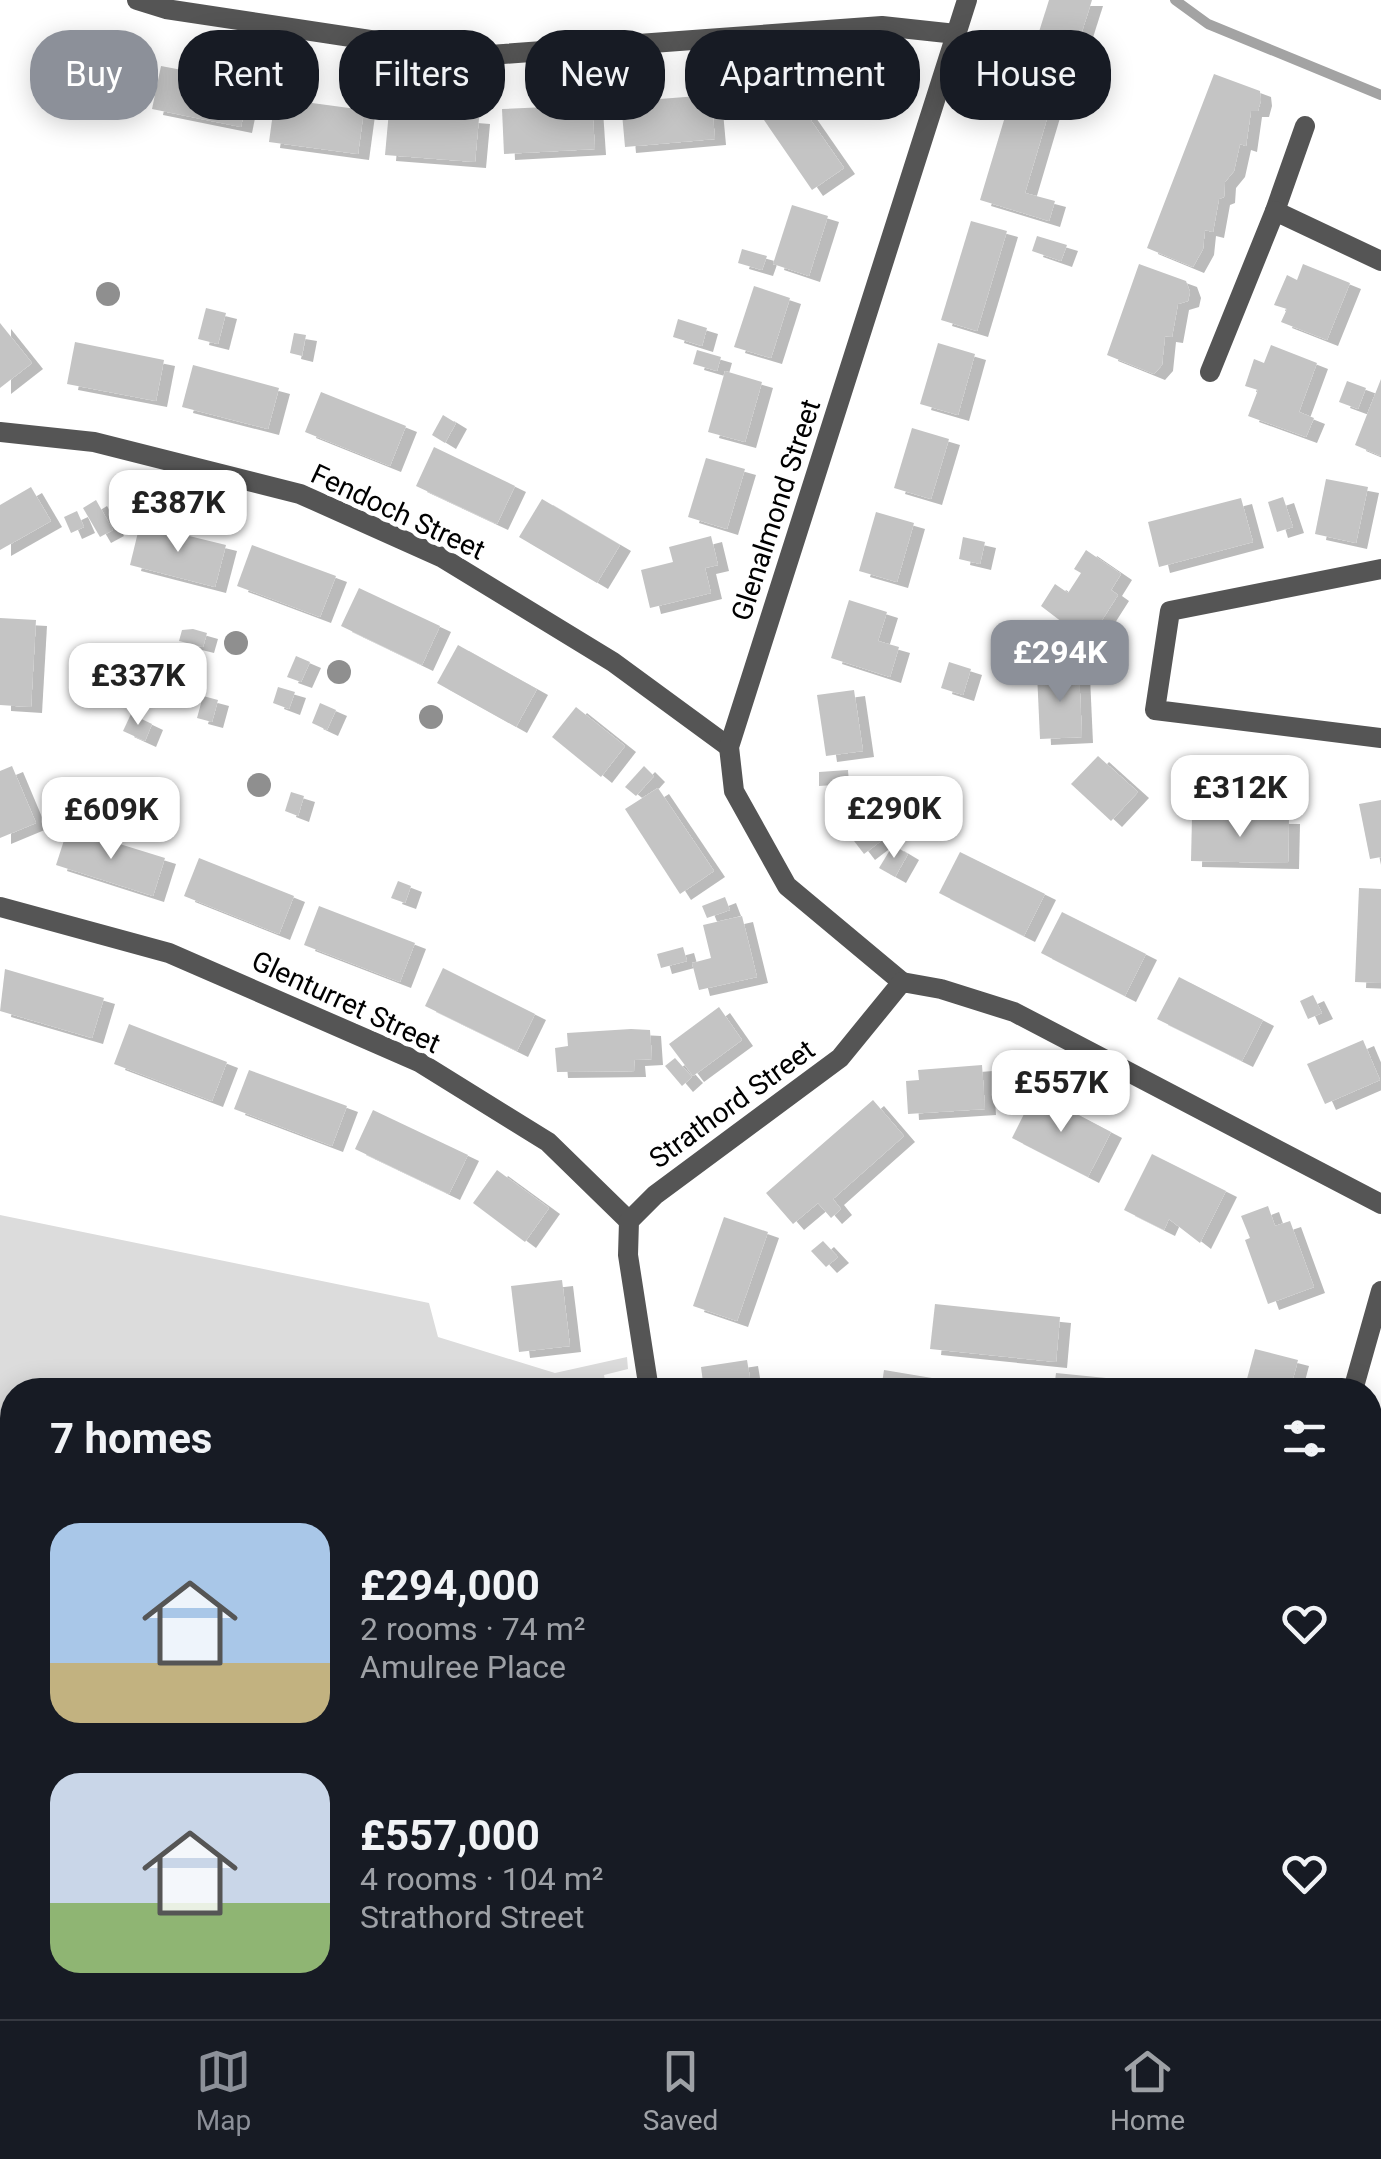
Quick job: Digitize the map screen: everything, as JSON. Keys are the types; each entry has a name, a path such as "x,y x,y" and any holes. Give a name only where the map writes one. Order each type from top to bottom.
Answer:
{"street":[{"path":"137,0 166,9 476,56 882,26 940,32"},
{"name":"Glenalmond Street","path":"957,30 967,0"},
{"name":"Glenalmond Street","path":"902,982 787,886 734,791 729,748 940,84"},
{"path":"1210,372 1305,126"},
{"path":"1275,211 1381,261"},
{"name":"Fendoch Street","path":"0,432 94,442 300,494 441,556 613,662 729,748"},
{"path":"1381,570 1170,611 1155,710 1381,738"},
{"name":"Glenturret Street","path":"0,907 170,952 418,1062 548,1142 629,1221"},
{"path":"902,982 941,988 1014,1012 1381,1204"},
{"name":"Strathord Street","path":"629,1221 655,1195 840,1058 902,982"},
{"path":"629,1221 628,1255 647,1378"},
{"path":"1356,1378 1381,1291"}],"shaded area":[{"path":"0,1215 429,1303 438,1337 555,1373 627,1357 628,1369 604,1375 605,1378 0,1378"}],"building":[{"path":"1049,0 1092,0 1082,30 1040,30"},
{"path":"161,66 178,69 178,114 158,110"},
{"path":"1214,74 1260,91 1261,100 1258,111 1251,111 1246,146 1240,144 1234,171 1225,182 1213,232 1205,230 1203,249 1193,267 1147,248"},
{"path":"685,97 685,120 713,120 715,139 625,147 623,120 665,120 665,99"},
{"path":"319,104 339,107 339,120 363,120 358,154 269,142 272,120 319,120"},
{"path":"525,108 525,120 593,120 595,149 504,154 505,109"},
{"path":"206,120 242,120 241,127"},
{"path":"388,120 479,120 475,162 385,155"},
{"path":"764,120 811,120 844,168 812,190"},
{"path":"1004,120 1047,120 1025,193 1055,201 1049,221 980,200"},
{"path":"792,205 828,216 809,276 773,264"},
{"path":"971,221 1007,231 977,331 941,320"},
{"path":"1037,236 1067,245 1061,261 1032,251"},
{"path":"742,249 767,256 762,270 738,263"},
{"path":"1139,264 1186,281 1190,292 1188,301 1178,304 1172,337 1165,336 1162,365 1154,374 1107,355"},
{"path":"1303,264 1350,283 1327,340 1281,322 1287,309 1274,305 1287,275 1297,280"},
{"path":"754,286 790,298 771,358 734,347"},
{"path":"206,308 226,313 218,344 198,339"},
{"path":"678,319 707,328 702,346 673,337"},
{"path":"0,323 32,363 0,388"},
{"path":"294,333 306,335 302,356 290,353"},
{"path":"75,342 164,360 156,401 67,384"},
{"path":"938,343 975,354 958,415 920,404"},
{"path":"1271,345 1317,363 1299,412 1314,418 1306,437 1248,416 1258,390 1245,386 1254,359 1264,363"},
{"path":"697,350 721,357 717,371 693,364"},
{"path":"193,365 279,388 268,429 182,407"},
{"path":"725,371 762,382 745,442 708,432"},
{"path":"1381,379 1381,456 1355,445"},
{"path":"1347,381 1366,388 1358,409 1339,402"},
{"path":"321,392 406,426 390,466 305,432"},
{"path":"443,415 456,423 445,443 432,435"},
{"path":"912,428 949,439 931,499 894,488"},
{"path":"434,447 515,486 497,524 416,486"},
{"path":"706,458 745,469 727,529 688,517"},
{"path":"1326,479 1368,487 1356,543 1315,534"},
{"path":"31,487 51,521 0,550 0,505"},
{"path":"1283,497 1293,527 1277,532 1268,502"},
{"path":"1241,498 1253,542 1159,567 1148,522"},
{"path":"542,499 620,545 597,583 519,537"},
{"path":"96,500 113,530 100,537 83,508"},
{"path":"77,511 84,527 71,533 64,517"},
{"path":"876,512 914,523 897,582 859,571"},
{"path":"140,524 226,545 215,587 130,565"},
{"path":"711,536 718,565 705,568 711,593 650,608 641,570 673,562 669,547"},
{"path":"963,537 985,542 980,564 959,559"},
{"path":"252,545 336,576 320,617 237,586"},
{"path":"1086,550 1121,574 1111,590 1118,595 1088,642 1041,606 1055,584 1068,593 1081,573 1074,569"},
{"path":"359,588 440,626 422,665 341,626"},
{"path":"849,600 887,612 878,641 899,647 890,677 831,658"},
{"path":"0,618 36,620 31,707 0,705"},
{"path":"182,630 207,633 203,647 179,641"},
{"path":"458,645 537,689 516,727 437,683"},
{"path":"296,656 310,662 301,682 287,677"},
{"path":"949,662 971,669 963,695 941,688"},
{"path":"1079,671 1082,737 1040,739 1037,673"},
{"path":"278,687 295,692 289,709 273,703"},
{"path":"854,690 863,751 826,756 817,695"},
{"path":"203,696 218,700 212,722 197,718"},
{"path":"320,703 336,710 327,730 312,723"},
{"path":"576,707 625,746 601,777 552,737"},
{"path":"131,714 152,724 145,741 123,731"},
{"path":"1098,756 1138,792 1111,821 1071,784"},
{"path":"12,766 36,823 0,838 0,771"},
{"path":"644,766 654,776 636,796 625,787"},
{"path":"848,770 849,784 819,786 819,772"},
{"path":"855,780 894,831 864,854 825,803"},
{"path":"658,788 714,871 680,894 625,809"},
{"path":"291,792 304,796 298,816 285,811"},
{"path":"1381,800 1381,857 1370,859 1359,804"},
{"path":"1192,817 1289,818 1288,863 1191,861"},
{"path":"68,828 165,858 153,896 56,865"},
{"path":"893,845 908,854 895,877 879,868"},
{"path":"960,852 1045,894 1024,936 939,893"},
{"path":"199,858 294,896 279,934 184,896"},
{"path":"398,881 411,886 405,903 391,898"},
{"path":"1359,888 1381,889 1381,983 1355,982"},
{"path":"725,897 730,910 707,918 702,906"},
{"path":"319,906 415,943 400,982 304,945"},
{"path":"1062,912 1146,954 1125,996 1041,953"},
{"path":"742,916 757,977 699,990 692,963 711,958 703,925"},
{"path":"683,947 687,961 661,968 657,954"},
{"path":"443,968 535,1014 517,1051 425,1006"},
{"path":"5,969 104,998 92,1038 0,1011"},
{"path":"1179,977 1263,1020 1242,1061 1157,1019"},
{"path":"1313,995 1322,1013 1308,1019 1300,1001"},
{"path":"719,1007 742,1040 693,1076 669,1044"},
{"path":"129,1024 227,1062 212,1101 114,1064"},
{"path":"650,1030 652,1059 634,1060 635,1071 557,1072 555,1048 568,1046 567,1033"},
{"path":"1363,1040 1380,1080 1325,1104 1307,1064"},
{"path":"675,1058 692,1077 682,1086 665,1066"},
{"path":"982,1065 985,1109 908,1114 906,1081 919,1080 918,1070"},
{"path":"249,1070 347,1106 332,1146 234,1109"},
{"path":"1035,1092 1111,1132 1088,1177 1012,1138"},
{"path":"873,1100 904,1136 833,1199 841,1209 831,1218 818,1203 793,1224 766,1193"},
{"path":"373,1110 468,1155 449,1194 355,1149"},
{"path":"1152,1154 1226,1191 1200,1243 1169,1219 1164,1230 1124,1210"},
{"path":"497,1170 549,1208 525,1242 473,1203"},
{"path":"1268,1206 1275,1226 1290,1221 1314,1287 1268,1304 1245,1240 1250,1238 1241,1216"},
{"path":"724,1217 768,1232 737,1321 693,1306"},
{"path":"823,1241 838,1257 826,1267 811,1251"},
{"path":"562,1280 570,1346 519,1352 511,1286"},
{"path":"935,1304 1060,1317 1056,1362 930,1349"},
{"path":"1255,1349 1298,1360 1293,1378 1247,1378"},
{"path":"747,1360 750,1378 702,1378 701,1367"},
{"path":"884,1370 932,1378 883,1378"},
{"path":"1056,1373 1106,1378 1055,1378"}],"waterway":[{"path":"1175,0 1208,24 1381,95"}]}
